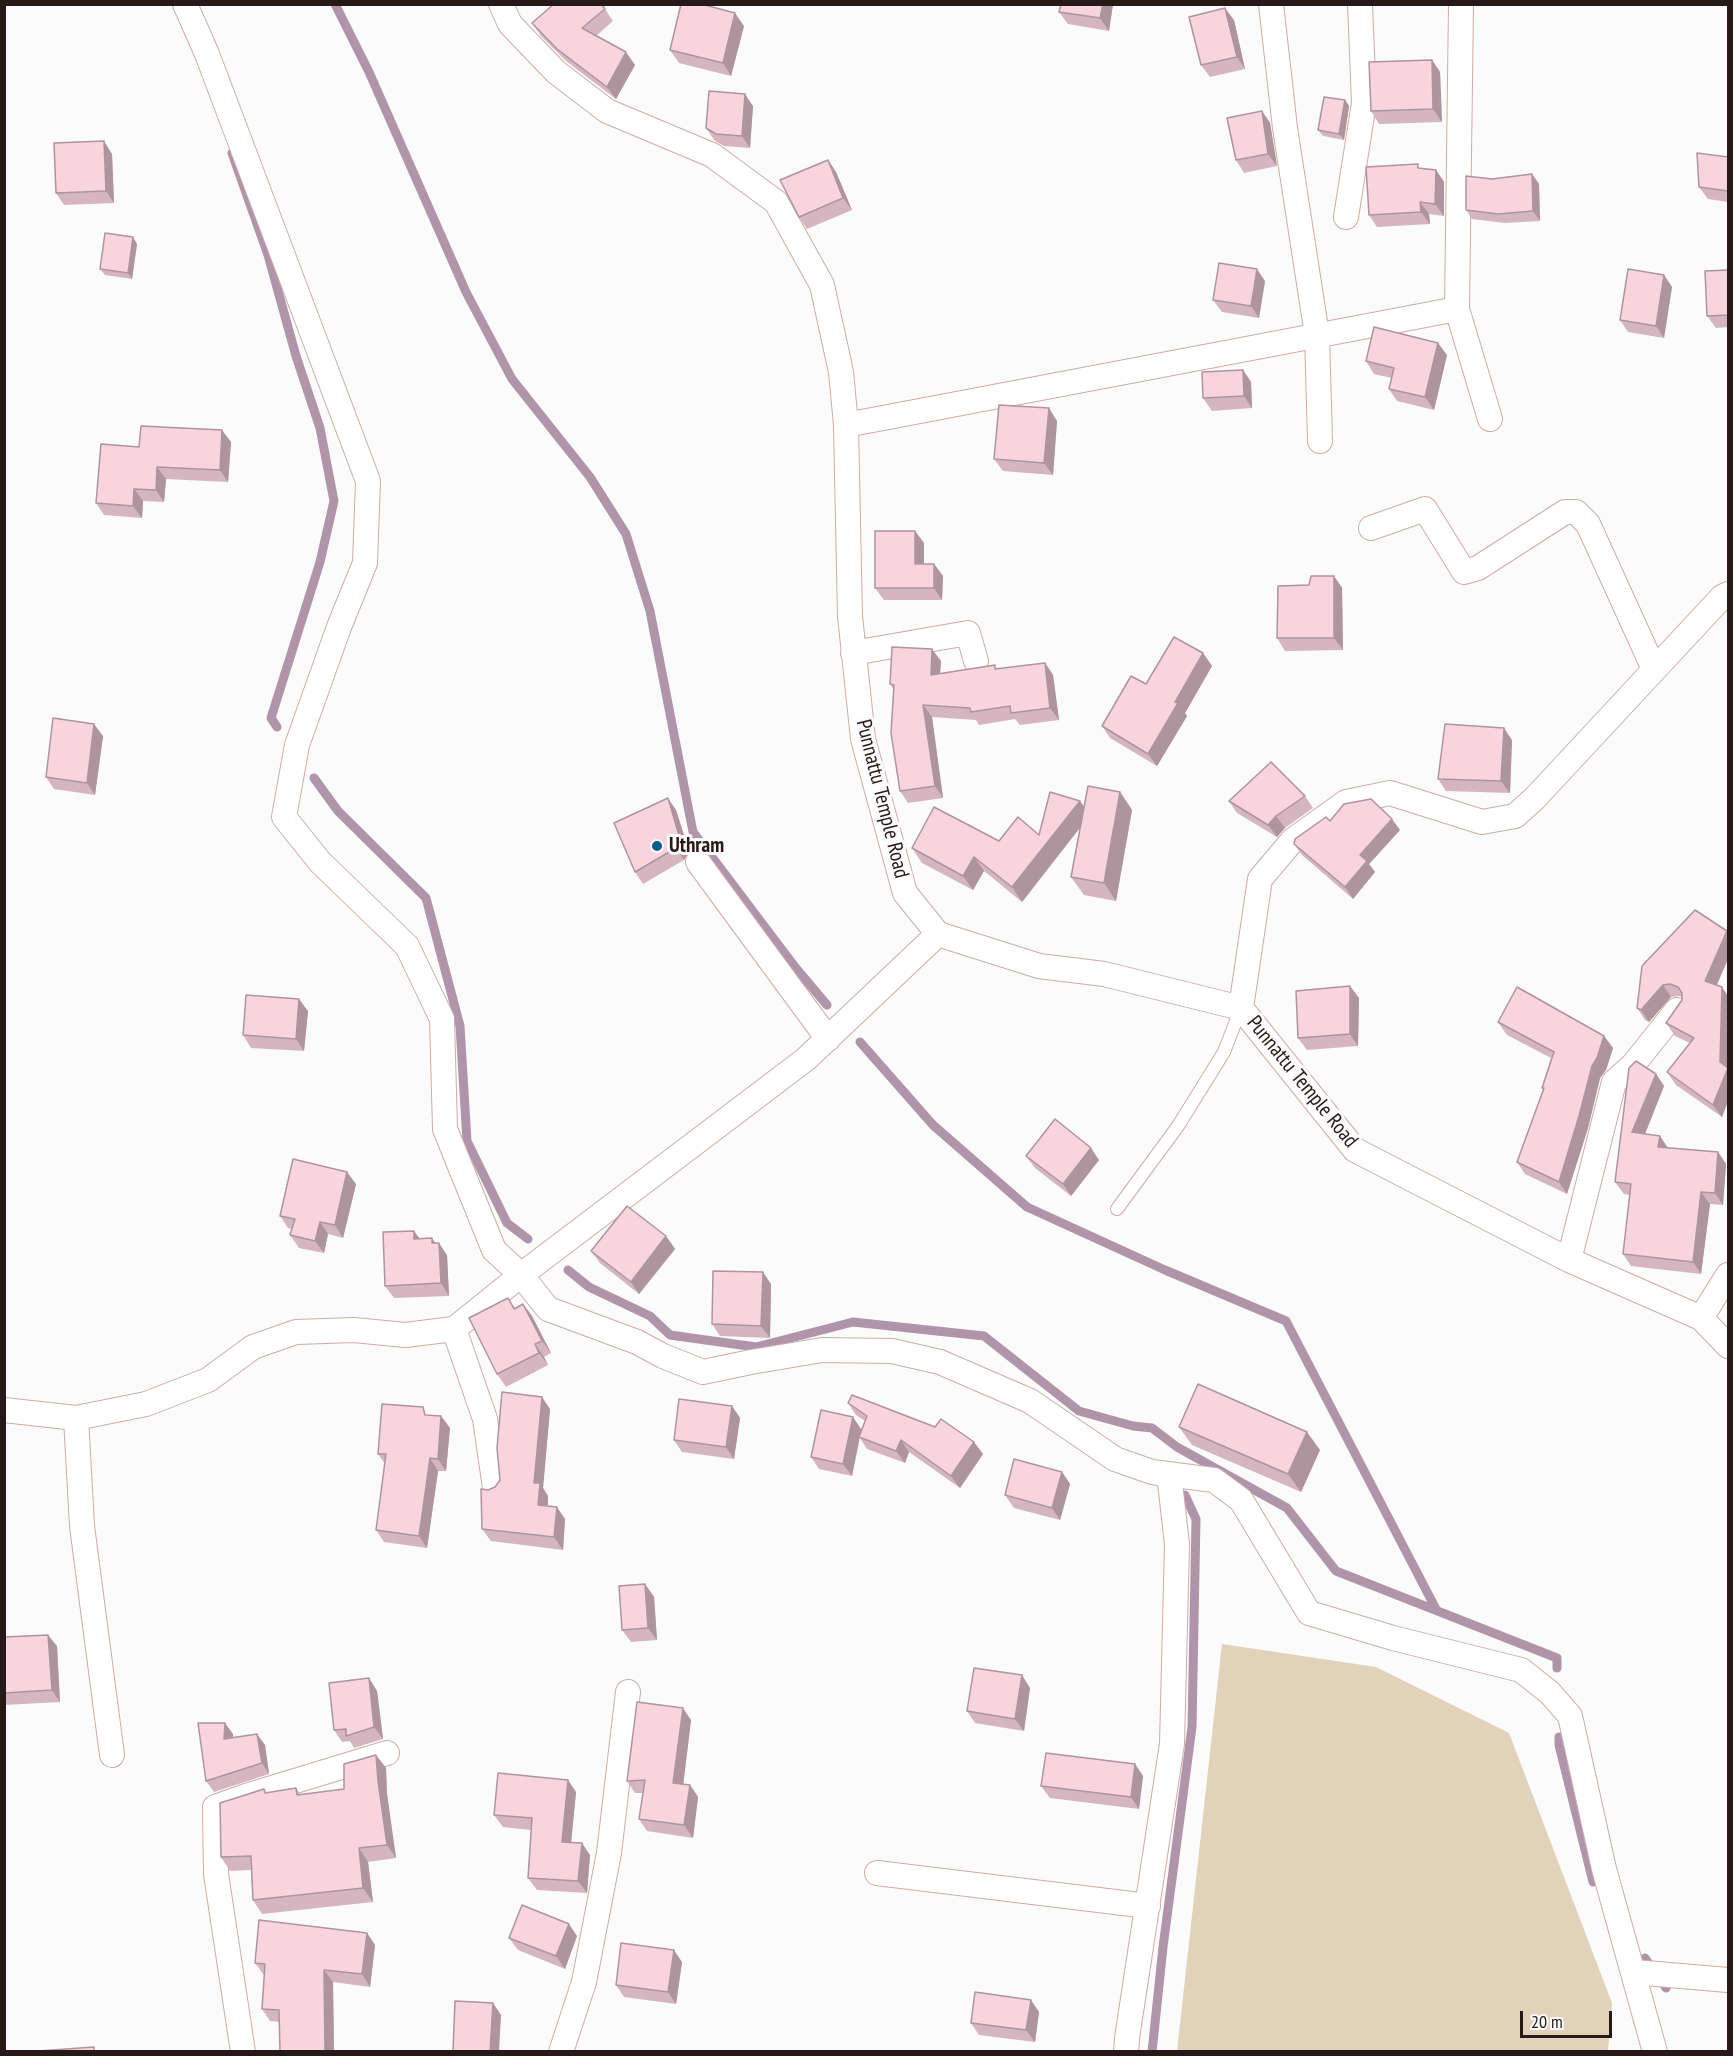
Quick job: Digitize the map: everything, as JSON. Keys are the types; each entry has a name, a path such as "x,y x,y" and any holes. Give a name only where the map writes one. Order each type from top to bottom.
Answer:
{"street":[{"path":"185,4 207,54 368,482 365,562 297,745 284,817 320,862 407,946 442,1019 445,1129 494,1250 521,1275 548,1309 637,1342 663,1356 704,1372 822,1350 892,1351 939,1362 1030,1401 1114,1459 1152,1472 1214,1480 1241,1500 1310,1613 1393,1638 1521,1671 1550,1693 1570,1716 1604,1869 1655,2052"},
{"name":"Punnattu Temple Road","path":"501,4 510,24 556,72 607,111 712,154 776,202 822,285 841,372 846,425 850,616 863,739 905,892 938,934 1038,966 1104,974 1241,1008 1355,1150 1569,1260 1701,1318 1728,1346"},
{"path":"1271,4 1285,128 1317,335 1320,441"},
{"path":"1346,217 1364,103 1360,4"},
{"path":"1461,4 1457,309 1490,419"},
{"path":"846,425 1457,309"},
{"path":"1371,528 1425,509 1464,572 1478,568 1565,512 1576,512 1588,524 1654,669"},
{"path":"1241,1008 1260,879 1293,840 1346,802 1390,794 1482,822 1515,816 1535,798 1722,597 1728,594"},
{"path":"853,653 968,633 976,661"},
{"path":"698,862 828,1039"},
{"path":"4,1410 76,1418 146,1404 208,1380 254,1347 296,1332 354,1330 405,1335 454,1329 521,1275 806,1059 938,934"},
{"path":"1569,1260 1614,1082 1633,1065 1677,1010"},
{"path":"1701,1318 1728,1275"},
{"path":"454,1329 485,1419 495,1488"},
{"path":"76,1418 82,1526 112,1755"},
{"path":"1126,2052 1172,1744 1177,1544 1169,1474"},
{"path":"561,2052 584,1982 609,1853 628,1692"},
{"path":"243,2052 216,1874 215,1807 387,1753"},
{"path":"877,1873 1148,1906"},
{"path":"1634,1972 1728,1980"}],"lane":[{"path":"1117,1209 1179,1126 1224,1052 1241,1008"}],"shaded area":[{"path":"1222,1644 1376,1667 1509,1733 1612,2003 1608,2051 1177,2051"}],"building":[{"path":"554,4 601,4 605,9 582,28 626,52 607,87 557,49 532,23"},
{"path":"681,4 701,4 735,13 723,63 670,50"},
{"path":"1061,4 1103,4 1100,18 1059,12"},
{"path":"1225,8 1237,57 1201,65 1189,17"},
{"path":"1432,60 1433,109 1371,111 1369,62"},
{"path":"709,91 745,94 742,136 716,134 706,128"},
{"path":"1324,97 1345,100 1339,134 1318,130"},
{"path":"1262,111 1268,154 1236,160 1227,118"},
{"path":"104,141 106,191 56,193 54,143"},
{"path":"1697,153 1728,157 1728,191 1699,187"},
{"path":"828,160 843,198 799,217 780,180"},
{"path":"1418,164 1418,168 1436,170 1435,204 1420,202 1421,212 1369,215 1366,167"},
{"path":"1532,174 1533,211 1498,214 1466,210 1466,176 1492,179"},
{"path":"105,233 133,237 128,273 100,269"},
{"path":"1219,263 1257,269 1251,306 1213,300"},
{"path":"1628,269 1664,275 1656,326 1620,320"},
{"path":"1728,270 1728,315 1707,316 1705,271"},
{"path":"1374,327 1438,343 1425,397 1389,389 1394,368 1366,361"},
{"path":"1243,370 1244,396 1203,398 1202,372"},
{"path":"999,405 1049,408 1044,463 994,459"},
{"path":"141,426 222,430 220,470 157,467 156,490 134,489 133,506 96,503 101,444 139,447"},
{"path":"875,531 915,531 915,564 934,564 934,588 875,588"},
{"path":"1311,576 1334,576 1334,638 1277,638 1278,586 1309,585"},
{"path":"1174,637 1203,653 1175,702 1178,703 1148,754 1102,726 1131,676 1146,684"},
{"path":"892,647 932,649 931,675 995,665 995,669 1045,663 1050,708 1011,713 1010,706 971,712 970,708 923,705 935,786 900,791 891,733 894,685 890,684"},
{"path":"53,718 94,724 87,783 46,777"},
{"path":"1445,724 1504,728 1501,781 1438,779"},
{"path":"1271,762 1305,796 1276,816 1268,825 1229,801"},
{"path":"1088,786 1120,792 1104,883 1071,877"},
{"path":"1050,792 1080,801 1012,887 974,857 963,876 912,848 934,807 999,841 1018,817 1039,835"},
{"name":"Uthram","path":"668,798 680,839 676,848 635,872 614,823"},
{"path":"1371,799 1392,819 1360,855 1367,861 1345,887 1294,844 1295,839 1326,817 1330,821 1344,804"},
{"path":"1695,910 1727,931 1705,981 1722,987 1720,1062 1728,1068 1713,1105 1667,1072 1694,1038 1666,1023 1682,1000 1682,993 1678,987 1670,984 1663,985 1641,1010 1637,1008 1642,966"},
{"path":"1350,986 1350,1034 1298,1038 1296,991"},
{"path":"1517,987 1604,1036 1592,1066 1559,1182 1517,1162 1544,1088 1542,1088 1554,1052 1498,1022"},
{"path":"246,995 299,999 296,1039 243,1035"},
{"path":"1636,1061 1656,1074 1632,1132 1660,1136 1658,1147 1718,1152 1715,1193 1701,1192 1693,1262 1623,1254 1631,1184 1615,1182 1629,1068"},
{"path":"1055,1119 1091,1148 1063,1184 1026,1156"},
{"path":"293,1159 347,1172 335,1225 320,1222 315,1241 290,1235 295,1219 280,1216"},
{"path":"627,1206 666,1236 631,1282 591,1251"},
{"path":"414,1231 414,1239 432,1238 432,1243 439,1243 441,1283 385,1286 383,1232"},
{"path":"713,1271 763,1272 761,1326 712,1324"},
{"path":"508,1298 514,1309 523,1304 542,1341 535,1344 539,1353 497,1374 469,1318"},
{"path":"1198,1384 1307,1432 1288,1474 1179,1427"},
{"path":"502,1392 542,1397 534,1483 540,1483 538,1505 557,1507 554,1537 482,1529 481,1489 488,1490 495,1487 500,1480 497,1448"},
{"path":"852,1395 935,1427 941,1419 974,1442 951,1476 901,1440 896,1451 859,1437 867,1416 848,1403"},
{"path":"679,1399 732,1406 726,1447 674,1440"},
{"path":"382,1404 423,1407 425,1415 441,1416 438,1459 430,1458 419,1536 376,1530 386,1454 378,1454"},
{"path":"821,1410 853,1417 843,1464 811,1457"},
{"path":"1014,1459 1062,1472 1052,1508 1005,1495"},
{"path":"645,1584 648,1628 622,1630 619,1586"},
{"path":"48,1635 52,1690 4,1693 4,1637"},
{"path":"974,1668 1022,1675 1015,1719 967,1711"},
{"path":"369,1678 374,1727 346,1736 346,1729 334,1730 329,1683"},
{"path":"637,1702 683,1708 673,1783 690,1785 684,1825 639,1819 645,1780 627,1781"},
{"path":"198,1723 225,1723 224,1739 257,1734 262,1763 206,1781"},
{"path":"1046,1753 1135,1764 1131,1797 1041,1786"},
{"path":"376,1755 387,1845 359,1848 363,1888 253,1900 251,1856 221,1857 220,1803 264,1789 265,1793 296,1788 297,1795 344,1789 344,1764"},
{"path":"498,1773 568,1780 562,1842 582,1843 578,1881 528,1878 532,1818 494,1815"},
{"path":"522,1905 569,1924 556,1956 509,1938"},
{"path":"259,1920 367,1933 362,1974 324,1970 325,2052 280,2052 279,2010 262,2009 265,1964 255,1963"},
{"path":"621,1943 674,1950 668,1992 616,1985"},
{"path":"975,1992 1031,2000 1026,2030 971,2023"},
{"path":"455,2001 493,2003 490,2052 453,2051"},
{"path":"94,2047 94,2052 24,2052"}],"waterway":[{"path":"335,4 369,72 466,292 512,379 590,477 626,534 650,611 693,832 795,967 827,1005"},
{"path":"232,153 268,255 296,356 320,428 334,501 320,562 271,718 277,727"},
{"path":"314,778 338,811 426,898 460,1026 467,1141 507,1223 528,1239"},
{"path":"860,1042 933,1125 1027,1207 1165,1270 1286,1321 1437,1611"},
{"path":"568,1270 589,1287 650,1316 670,1335 756,1347 853,1322 984,1336 1079,1411 1133,1426 1152,1428 1177,1447 1287,1508 1336,1571 1557,1658 1557,1668"},
{"path":"1152,2052 1163,1947 1192,1727 1196,1519 1185,1495"},
{"path":"1559,1737 1559,1745 1593,1882"},
{"path":"1645,1958 1666,1988"}],"place":[{"name":"Uthram","path":"657,846"}]}
